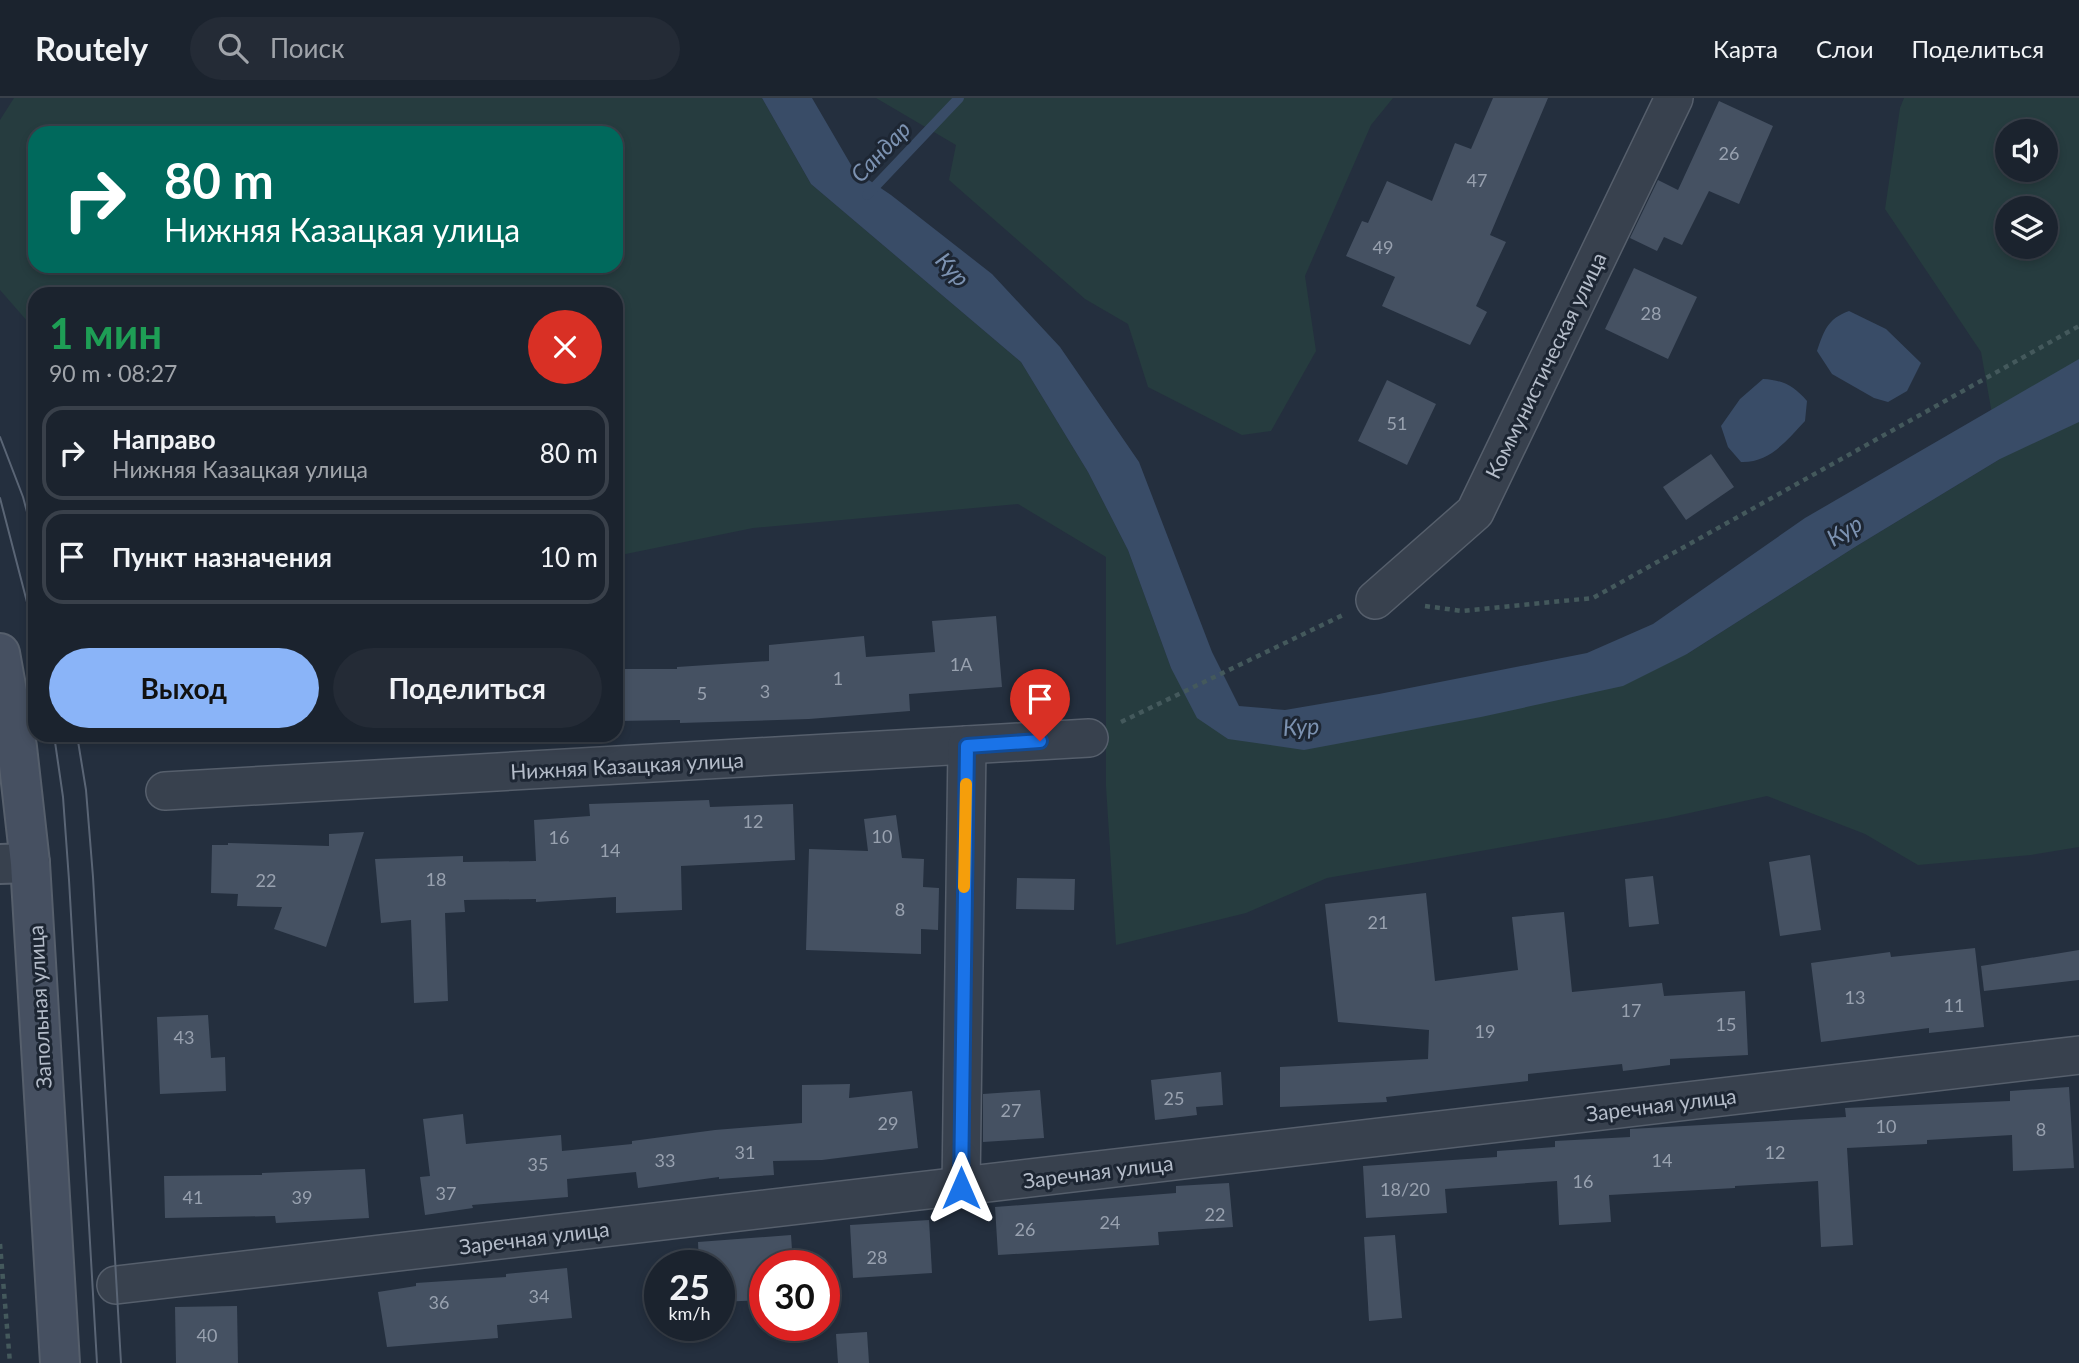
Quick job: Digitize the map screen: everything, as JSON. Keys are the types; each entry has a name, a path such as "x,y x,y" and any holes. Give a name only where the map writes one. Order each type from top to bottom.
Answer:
{"main road":[{"name":"Запольная улица","path":"0,653 17,747 15,864 60,1363"}],"street":[{"name":"Коммунистическая улица","path":"1375,600 1475,512 1674,98"},
{"name":"Нижняя Казацкая улица","path":"165,790 1089,738"},
{"path":"961,1188 967,746"},
{"name":"Заречная улица","path":"116,1285 2079,1055"}],"path":[{"path":"1089,738 1375,600 1462,611 1593,598 2079,326"},
{"path":"0,1244 10,1363"}],"green space":[{"path":"14,98 762,98 811,184 1021,362 1088,472 1128,550 1171,668 1228,739 1687,654 2000,459 1981,352 1885,209 1900,108 1904,98 2079,98 2079,847 2031,855 1918,865 1865,834 1767,796 1667,818 1327,878 1246,913 1116,945 1106,786 1106,557 1018,504 753,528 623,555 623,287 28,287 28,322 0,290 0,120"},
{"path":"876,98 1393,98 1371,125 1305,276 1316,351 1271,431 1242,435 1148,387 1128,324 1085,299 949,180 956,145"}],"water":[{"name":"Кур","path":"762,98 812,98 854,170 891,195 992,274 1060,347 1139,462 1212,652 1239,706 1285,710 1587,653 1653,624 1805,518 2079,359 2079,422 2000,459 1687,654 1623,686 1481,717 1304,750 1228,739 1197,718 1171,668 1128,550 1088,472 1021,362 811,184"},
{"path":"1849,311 1886,329 1921,363 1907,391 1888,402 1874,398 1832,374 1817,351 1831,322"},
{"path":"1763,379 1782,382 1807,401 1805,421 1777,449 1761,459 1741,462 1728,447 1721,426 1740,399"}],"building":[{"path":"1493,98 1548,98 1490,235 1506,242 1476,306 1487,312 1470,345 1382,306 1395,277 1346,256 1362,221 1368,223 1387,181 1432,201 1455,143 1471,149"},
{"path":"1719,101 1773,126 1739,204 1709,191 1682,245 1664,237 1657,251 1630,238 1658,180 1678,190"},
{"path":"1634,268 1697,297 1668,359 1605,329"},
{"path":"1387,380 1436,404 1407,465 1358,441"},
{"path":"1711,454 1734,487 1686,520 1663,487"},
{"path":"996,616 1002,687 909,694 910,711 809,719 680,723 680,720 623,721 623,669 677,669 769,661 769,645 864,636 866,657 935,652 932,621"},
{"path":"709,800 710,807 793,804 795,860 681,866 682,910 616,913 616,897 536,902 536,899 464,900 465,912 445,913 448,1001 414,1003 411,920 381,923 375,859 463,856 463,862 536,861 534,820 590,816 589,804"},
{"path":"896,815 902,858 924,859 923,887 939,888 938,930 921,929 921,954 806,950 809,849 868,851 864,819"},
{"path":"364,832 326,947 274,929 282,907 237,906 238,894 211,893 212,845 228,843 329,846 329,834"},
{"path":"1810,855 1821,930 1780,936 1769,862"},
{"path":"1653,876 1659,924 1629,927 1625,879"},
{"path":"1017,878 1075,879 1074,910 1016,909"},
{"path":"1426,893 1435,981 1518,970 1512,917 1564,912 1572,992 1662,983 1664,996 1745,991 1748,1055 1670,1059 1670,1065 1623,1071 1622,1064 1528,1074 1528,1081 1386,1097 1387,1102 1280,1107 1280,1067 1428,1059 1429,1030 1338,1022 1325,904"},
{"path":"1975,948 1984,1027 1929,1033 1929,1028 1821,1042 1811,963 1890,952 1891,957"},
{"path":"2079,950 2079,980 1984,991 1981,966"},
{"path":"208,1015 211,1058 225,1057 226,1091 160,1094 157,1017"},
{"path":"1221,1072 1223,1105 1196,1107 1197,1115 1155,1120 1151,1080"},
{"path":"850,1084 849,1098 912,1091 918,1148 822,1160 773,1161 774,1175 719,1177 638,1188 636,1172 567,1179 568,1197 472,1205 473,1208 425,1215 420,1177 430,1176 423,1119 463,1114 466,1144 561,1135 562,1151 632,1144 632,1141 715,1130 802,1123 802,1085"},
{"path":"2069,1087 2074,1168 2013,1171 2012,1135 1927,1140 1927,1144 1847,1148 1853,1245 1821,1247 1818,1181 1609,1195 1611,1222 1559,1225 1557,1181 1445,1189 1447,1213 1366,1218 1363,1166 1497,1157 1497,1151 1555,1147 1555,1141 1630,1137 1630,1129 1846,1117 1845,1108 2010,1101 2010,1091"},
{"path":"1040,1090 1044,1138 983,1142 983,1094"},
{"path":"365,1169 369,1218 276,1223 275,1216 165,1218 164,1176 262,1175"},
{"path":"1229,1183 1233,1227 1158,1232 1159,1245 998,1255 995,1207 1176,1193 1176,1186"},
{"path":"929,1220 932,1273 853,1278 850,1225"},
{"path":"791,1235 792,1250 749,1250 749,1301 735,1301 735,1250 698,1250 698,1242"},
{"path":"1395,1235 1402,1318 1369,1321 1364,1237"},
{"path":"567,1268 572,1318 497,1325 498,1338 387,1347 378,1292 416,1286 416,1283 506,1277 506,1274"},
{"path":"237,1306 238,1363 176,1363 175,1307"},
{"path":"867,1332 869,1363 838,1363 836,1341 840,1341 840,1334"}],"waterway":[{"name":"Сандар","path":"867,195 959,98"}],"tram line":[{"path":"0,437 28,516"},
{"path":"0,498 28,606"},
{"path":"55,742 63,797 69,880 97,1363"},
{"path":"78,742 86,790 93,877 121,1363"}],"slow traffic":[{"path":"964,887 966,784"}],"route":[{"path":"961,1188 967,746 1040,741"}]}
